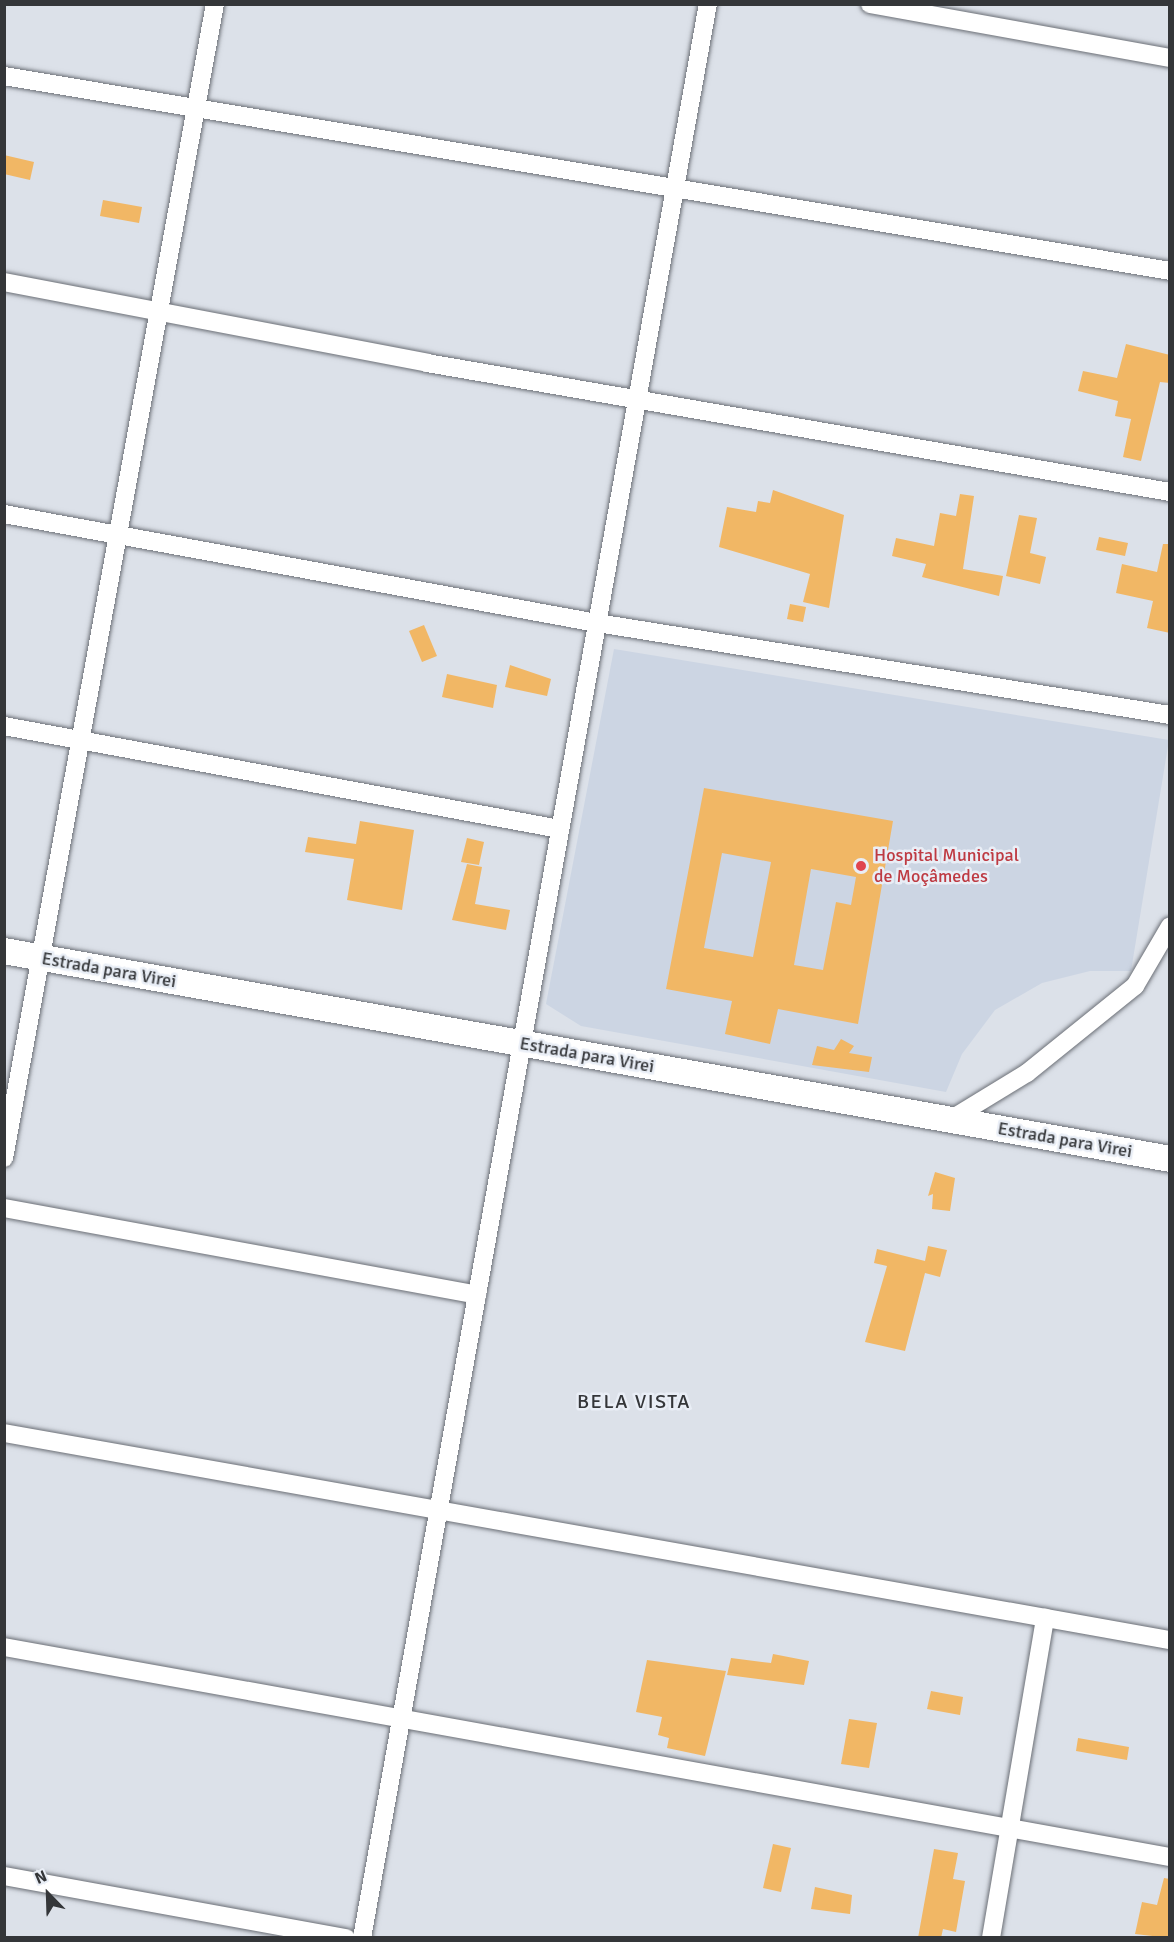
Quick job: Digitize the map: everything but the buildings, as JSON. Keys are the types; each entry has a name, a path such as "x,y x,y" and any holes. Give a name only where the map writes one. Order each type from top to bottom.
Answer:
{"street":[{"path":"4,1158 215,4"},
{"path":"362,1938 708,4"},
{"path":"870,4 1170,58"},
{"path":"4,76 1170,271"},
{"path":"4,282 159,312 1170,492"},
{"path":"4,514 597,622 1170,715"},
{"path":"4,726 81,738 560,829"},
{"path":"950,1120 1027,1073 1136,986 1170,926"},
{"name":"Estrada para Virei","path":"4,951 1170,1159"},
{"path":"4,1208 477,1295"},
{"path":"4,1433 1170,1640"},
{"path":"991,1938 1046,1618"},
{"path":"4,1647 1170,1857"},
{"path":"4,1876 346,1938"}],"shaded area":[{"name":"Hospital Municipal de Moçâmedes","path":"614,649 1169,740 1131,971 1090,971 1042,983 995,1010 962,1054 946,1092 581,1026 546,1004"}],"place":[{"name":"Hospital Municipal de Moçâmedes","path":"861,866"}],"district":[{"name":"BELA VISTA","path":"634,1401"}]}
